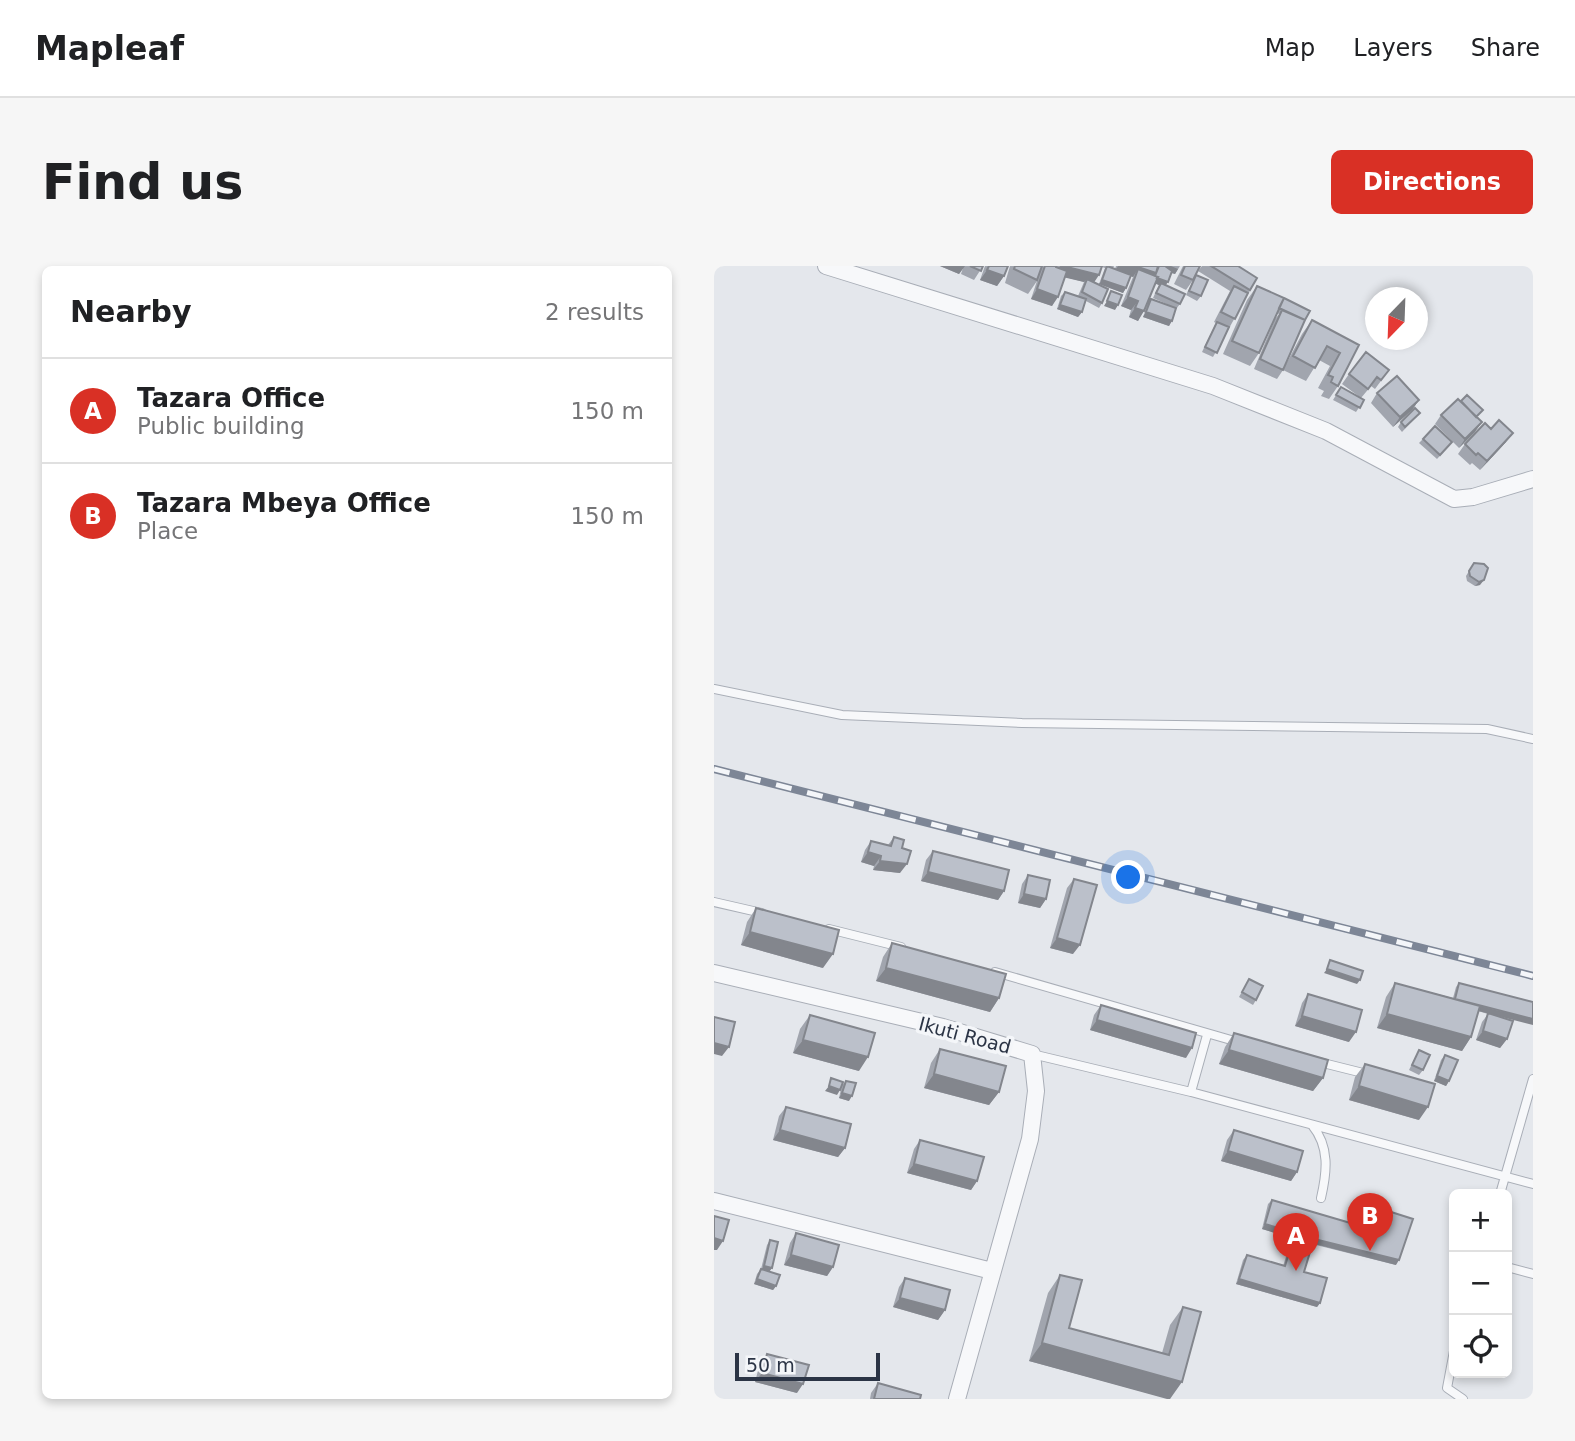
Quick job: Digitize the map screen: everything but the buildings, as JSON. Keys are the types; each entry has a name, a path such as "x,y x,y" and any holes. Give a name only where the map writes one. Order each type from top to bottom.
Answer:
{"street":[{"path":"826,266 1213,386 1326,431 1454,499 1473,497 1533,479"},
{"name":"Ikuti Road","path":"714,972 943,1027 1032,1054 1036,1091 1030,1139 957,1399"},
{"path":"714,1201 992,1271"}],"lane":[{"path":"714,689 842,715 1022,723 1487,729 1533,739"},
{"path":"714,902 776,917"},
{"path":"813,925 914,950"},
{"path":"989,970 1247,1045"},
{"path":"1191,1092 1207,1035"},
{"path":"1032,1054 1191,1092 1533,1184"},
{"path":"1314,1061 1381,1077"},
{"path":"1501,1189 1533,1079"},
{"path":"1312,1125 1324,1141 1326,1152 1321,1198"},
{"path":"1512,1269 1533,1274"},
{"path":"1449,1377 1447,1388 1463,1399"}],"railway":[{"path":"714,769 1533,976"}],"place":[{"name":"Tazara Mbeya Office","path":"1370,1251"},
{"name":"Tazara Office","path":"1296,1271"}]}
